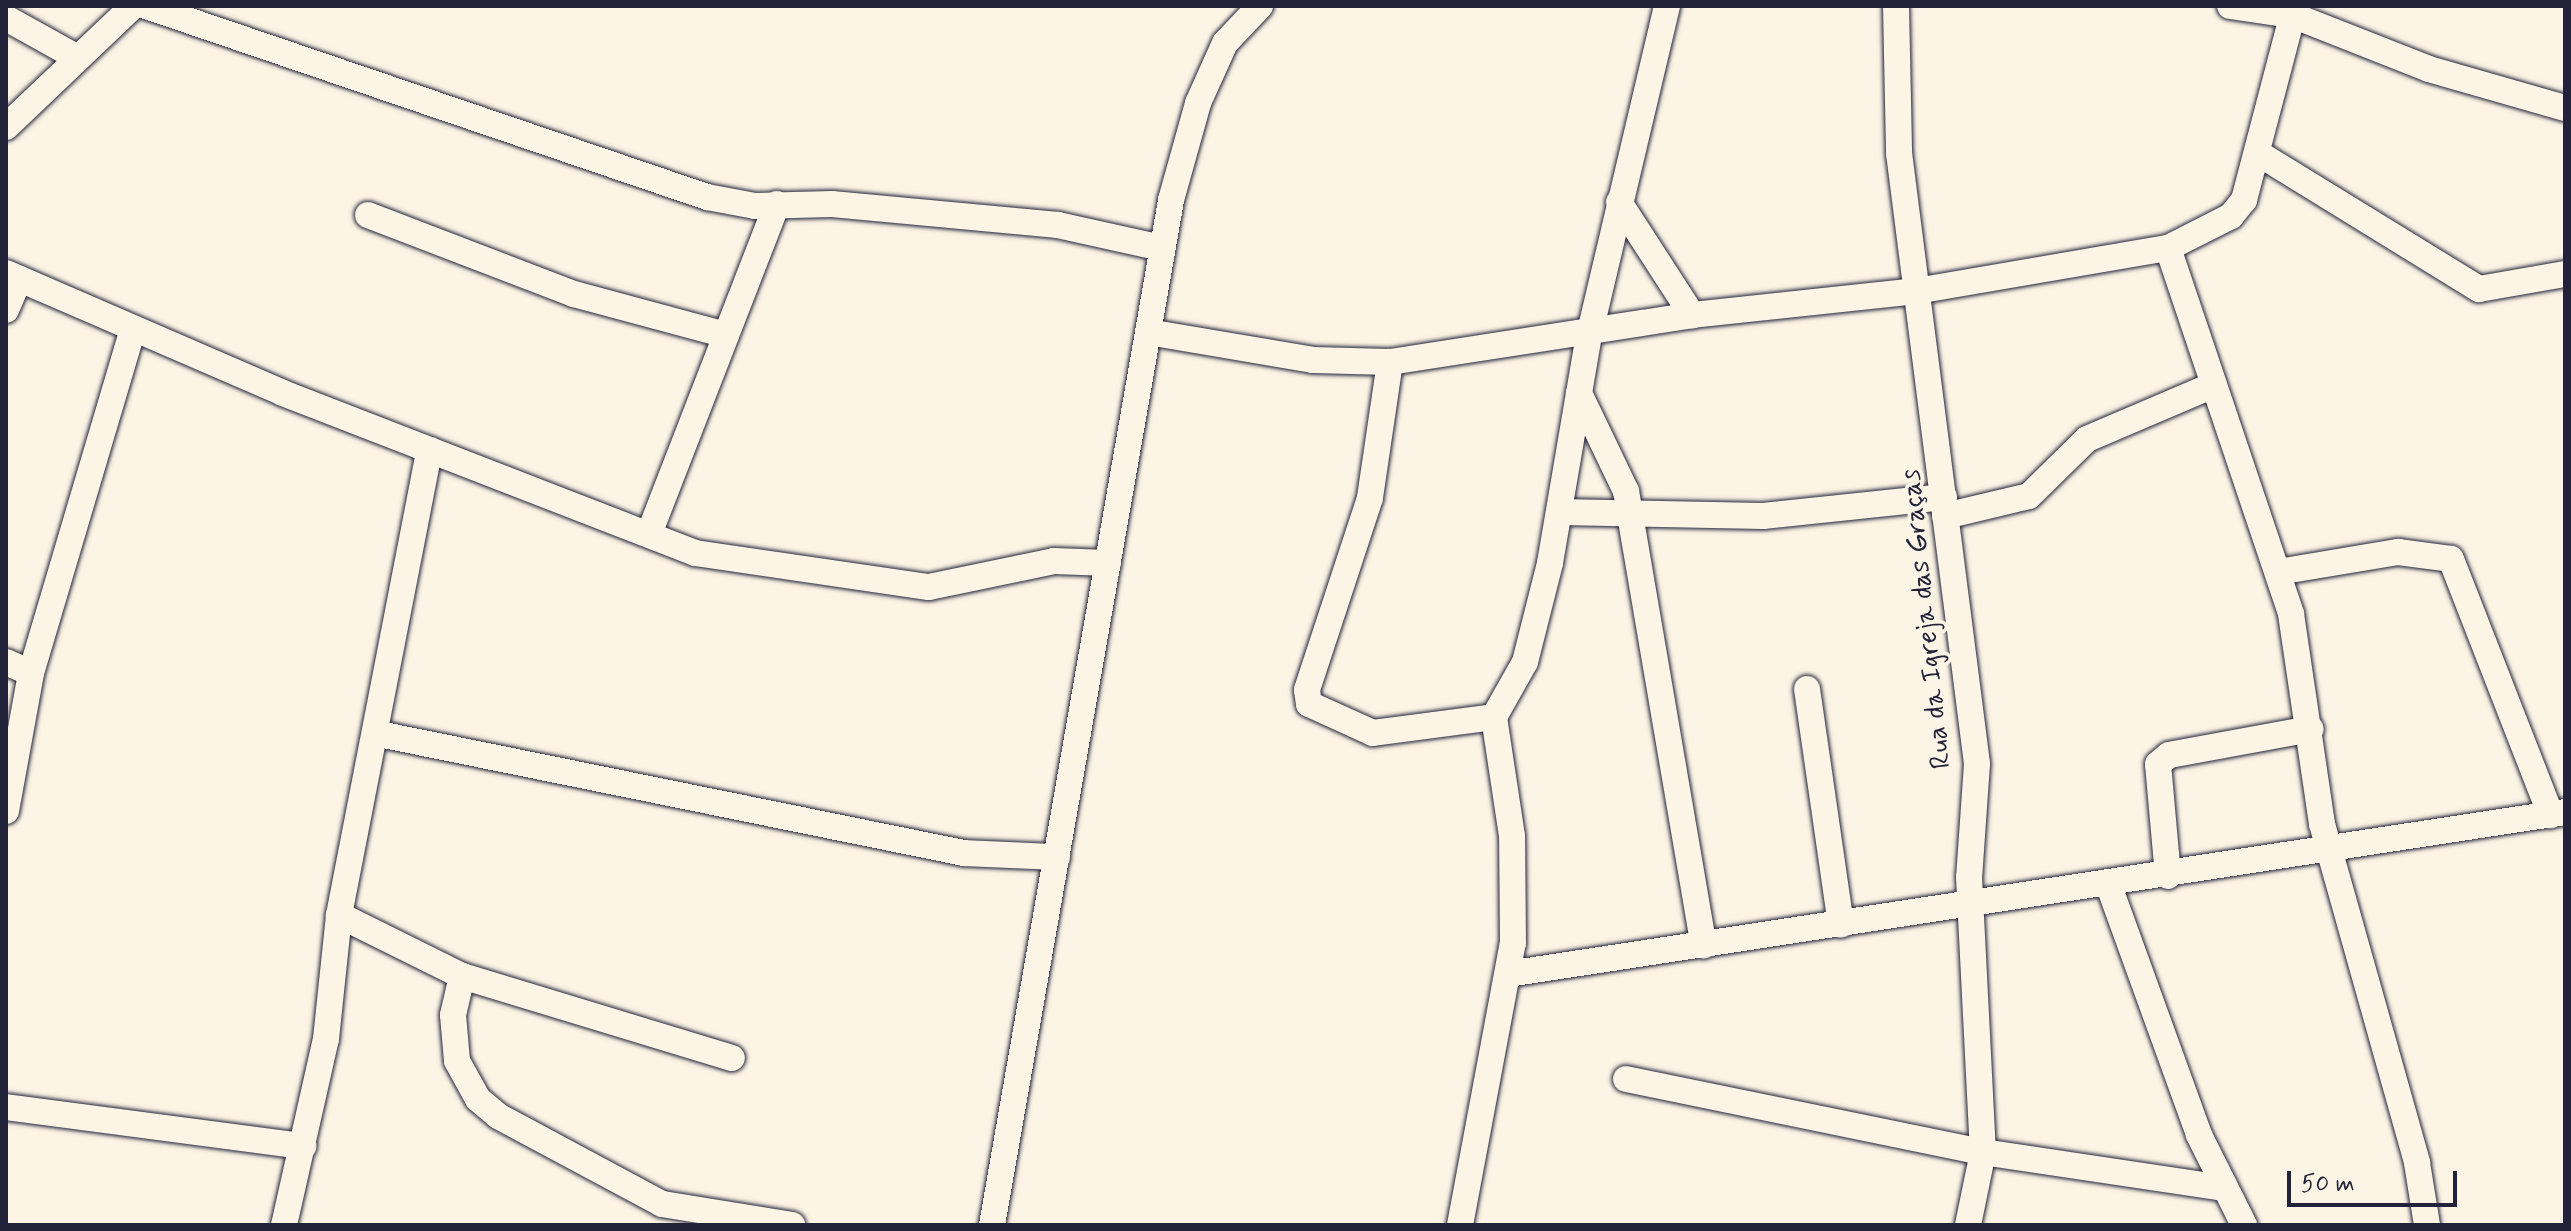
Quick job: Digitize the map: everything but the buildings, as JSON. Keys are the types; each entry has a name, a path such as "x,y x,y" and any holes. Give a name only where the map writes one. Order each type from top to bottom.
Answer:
{"street":[{"path":"8,124 133,6"},
{"path":"146,6 707,197 1058,225 1162,248"},
{"path":"992,1225 1162,248 1198,103 1225,43 1260,6"},
{"path":"1460,1225 1508,974 1512,836 1494,717 1525,662 1559,512 1589,336 1667,6"},
{"name":"Rua da Igreja das Graças","path":"1896,6 1899,153 1977,764 1970,906 1983,1152 1968,1225"},
{"path":"2230,6 2293,10 2429,69 2565,108"},
{"path":"1148,332 1313,360 1390,362 1589,336 1692,315 1916,291 2168,248 2231,216 2261,155 2293,10"},
{"path":"6,18 78,58"},
{"path":"2261,155 2479,289 2565,274"},
{"path":"1619,202 1692,315"},
{"path":"649,534 777,204"},
{"path":"368,215 574,294 726,335"},
{"path":"2168,248 2211,386 2252,481 2278,572 2311,729 2328,847 2417,1163 2427,1225"},
{"path":"6,310 13,276 133,329 429,450 719,558 929,587 1054,561 1108,563"},
{"path":"6,811 31,673 133,329"},
{"path":"1390,362 1370,498 1307,690 1309,704 1373,733 1494,717"},
{"path":"1559,512 1763,516 1944,506 2029,496 2087,439 2211,386"},
{"path":"1579,393 1616,463 1629,514 1704,945"},
{"path":"284,1225 326,1039 339,915 379,734 429,450"},
{"path":"1508,974 2109,886 2328,847 2558,814 2451,559 2398,552 2278,572"},
{"path":"6,662 31,673"},
{"path":"1807,689 1841,925"},
{"path":"2168,876 2158,764 2169,755 2311,729"},
{"path":"379,734 964,853 1057,857"},
{"path":"2109,886 2224,1188 2244,1225"},
{"path":"339,915 462,976 732,1058"},
{"path":"462,976 453,1015 457,1061 478,1099 498,1116 662,1204 792,1225"},
{"path":"1626,1079 1983,1152 2224,1188"},
{"path":"6,1107 303,1146"}]}
